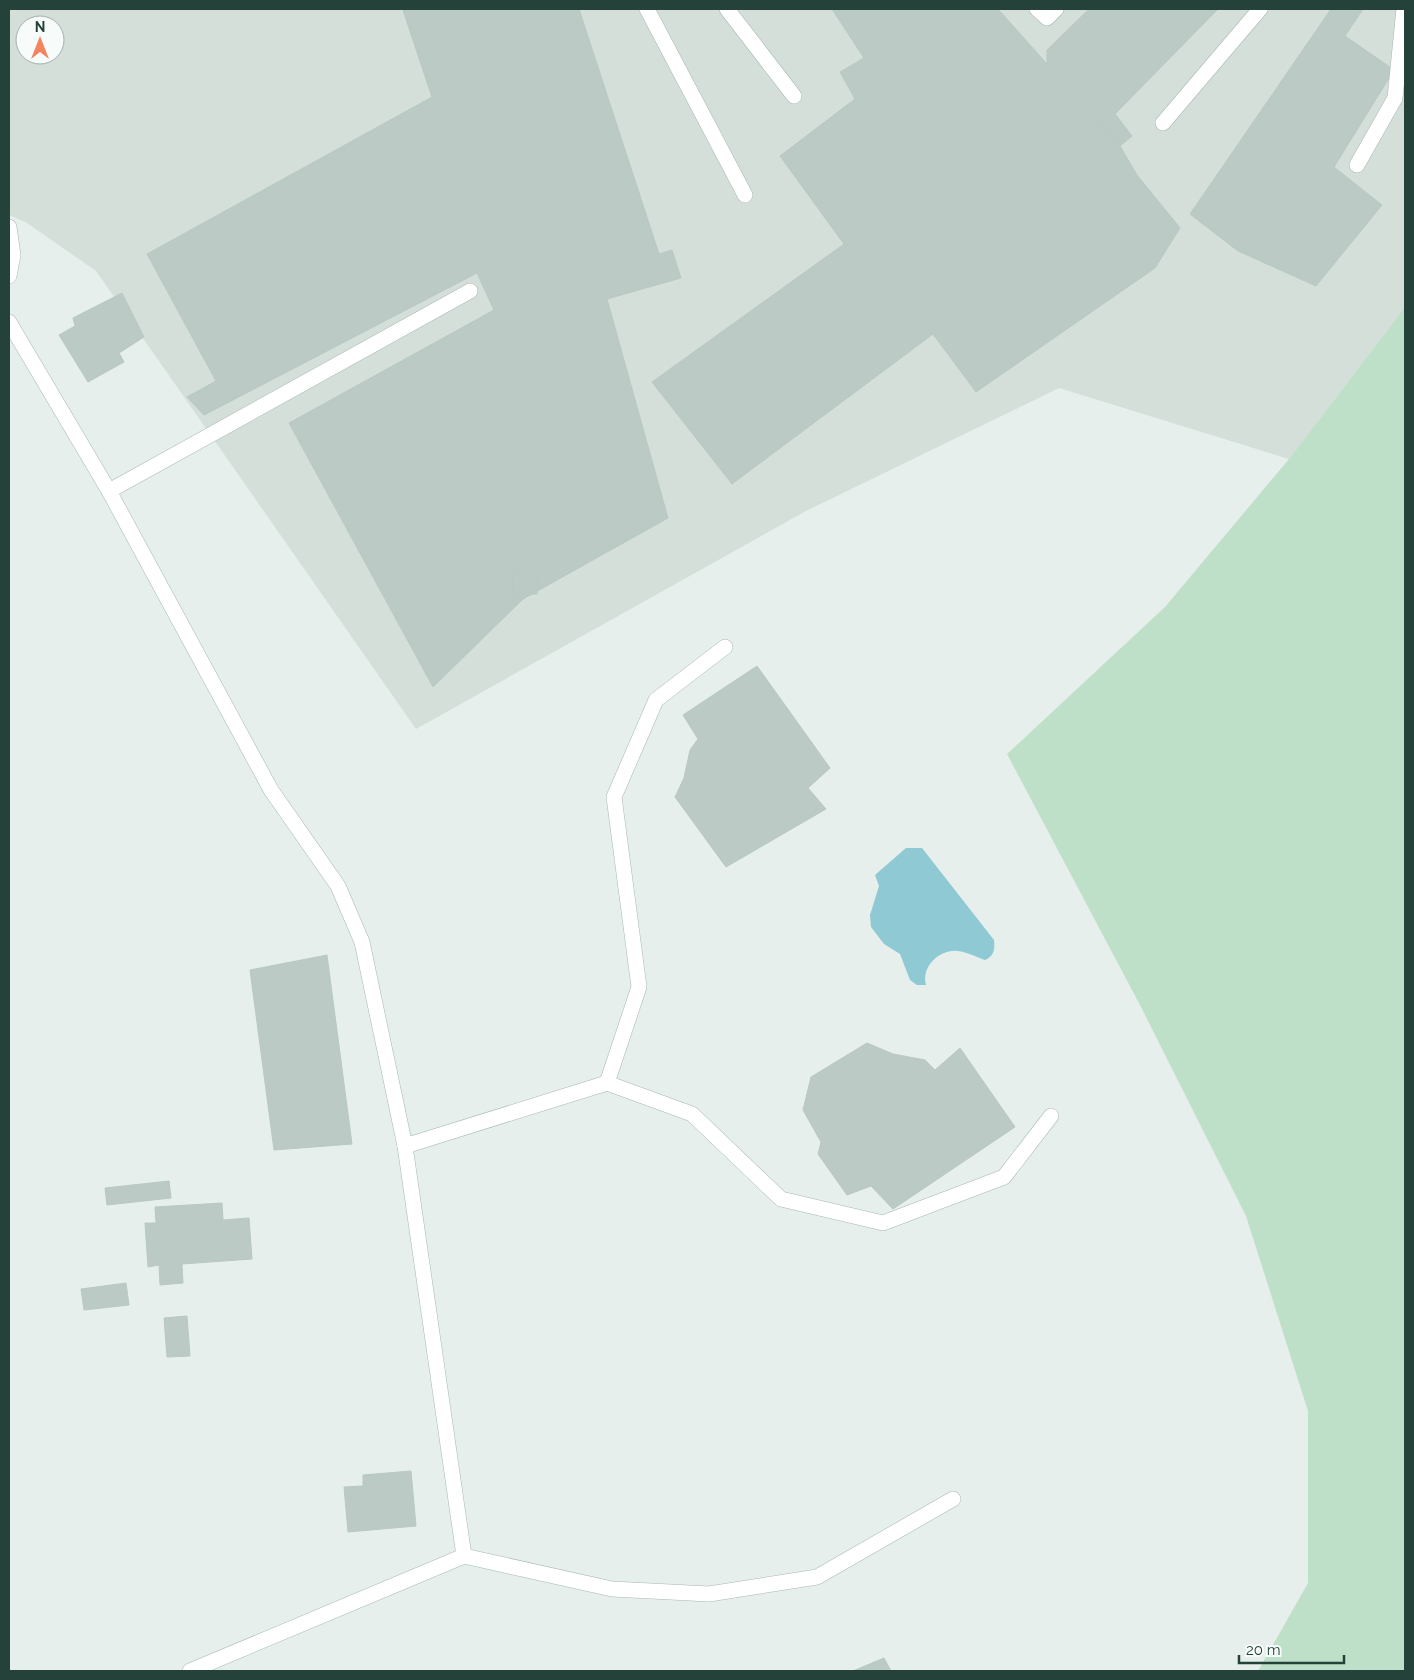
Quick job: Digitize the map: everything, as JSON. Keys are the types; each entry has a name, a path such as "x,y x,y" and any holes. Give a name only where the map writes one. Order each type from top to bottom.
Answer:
{"street":[{"path":"647,9 745,195"},
{"path":"727,9 794,96"},
{"path":"1037,9 1047,18 1056,9"},
{"path":"1163,122 1260,9"},
{"path":"1357,165 1395,98 1404,9"},
{"path":"9,227 13,255 9,276"},
{"path":"109,491 470,292"},
{"path":"9,322 109,491 271,790 338,886 362,942 405,1146 464,1556"},
{"path":"608,1083 639,986 614,796 656,700 725,647"},
{"path":"405,1146 608,1083 692,1114 781,1199 883,1223 1004,1176 1051,1116"},
{"path":"190,1671 464,1556 612,1589 709,1594 817,1577 953,1499"}],"shaded area":[{"path":"9,9 1405,9 1405,307 1289,459 1059,388 806,511 416,729 96,271 27,223 9,215"}],"green space":[{"path":"1405,307 1405,1671 1258,1671 1308,1583 1308,1411 1246,1216 1141,1007 1007,754 1165,607 1289,459"}],"water":[{"path":"906,848 922,848 994,940 993,952 985,960 958,951 951,951 938,956 926,972 926,985 917,985 910,980 900,954 884,944 871,927 870,915 879,886 875,875"}],"building":[{"path":"579,9 659,254 672,250 681,278 607,299 668,518 523,599 433,687 289,423 494,310 477,273 204,415 187,397 216,381 147,254 432,97 403,10"},
{"path":"832,9 998,9 1120,146 1137,175 1180,228 1155,268 976,392 933,334 732,484 652,382 844,244 780,156 855,99 840,72 864,58"},
{"path":"1089,9 1218,9 1115,114 1132,136 1120,146 1047,63 1047,50"},
{"path":"1331,9 1363,9 1345,36 1394,70 1334,167 1382,205 1316,286 1238,251 1190,214"},
{"path":"122,293 144,337 119,353 124,362 88,382 59,335 75,326 73,318"},
{"path":"512,570 537,570 537,594 513,594"},
{"path":"757,666 830,768 808,788 826,809 726,867 675,797 684,778 690,750 698,739 683,715"},
{"path":"327,955 352,1144 274,1150 250,970"},
{"path":"867,1043 893,1054 925,1060 935,1070 960,1048 1015,1127 893,1209 871,1186 847,1195 818,1154 821,1142 803,1110 811,1077"},
{"path":"169,1181 171,1198 107,1205 105,1188"},
{"path":"222,1203 223,1220 249,1218 252,1259 182,1264 183,1283 160,1285 159,1265 148,1267 145,1223 156,1223 155,1207"},
{"path":"126,1283 129,1305 84,1310 81,1289"},
{"path":"187,1316 190,1356 167,1357 164,1318"},
{"path":"411,1471 416,1526 348,1532 344,1487 363,1486 363,1475"},
{"path":"884,1658 891,1671 853,1671"}]}
